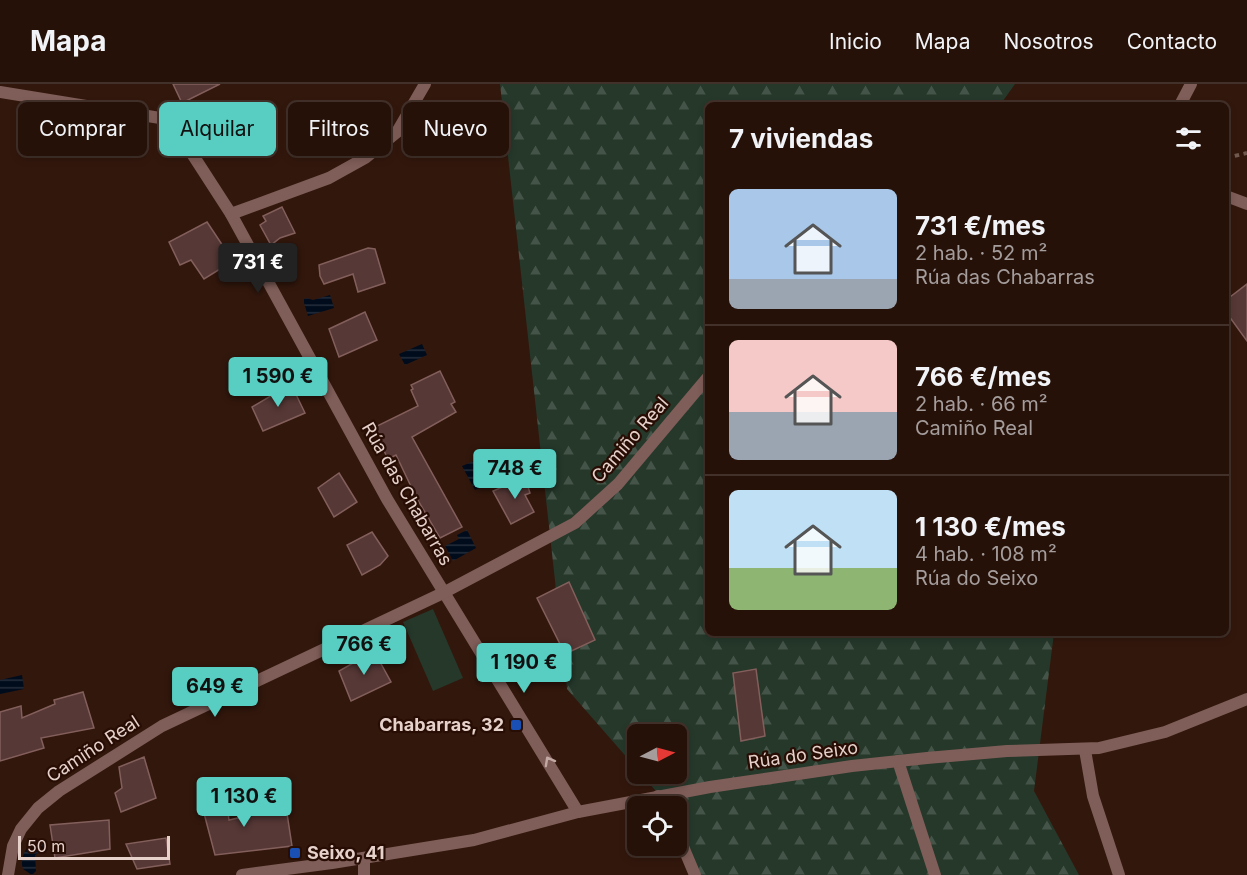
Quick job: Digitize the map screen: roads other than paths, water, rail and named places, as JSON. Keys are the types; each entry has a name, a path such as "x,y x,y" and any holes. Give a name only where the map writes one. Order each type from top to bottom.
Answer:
{"street":[{"path":"231,214 329,178 365,158 397,132 425,84"},
{"path":"1182,102 1191,84"},
{"name":"Rúa das Chabarras","path":"0,92 160,118 175,131 231,214 387,499 578,812"},
{"path":"1229,197 1247,204"},
{"name":"Camiño Real","path":"8,875 13,846 21,829 38,808 59,791 162,726 443,593 575,523 618,484 705,381"},
{"name":"Rúa do Seixo","path":"687,796 753,781 898,761 1007,752 1085,750 1165,732 1247,699"},
{"path":"1085,750 1093,796 1119,875"},
{"path":"898,761 935,875"},
{"name":"Rúa do Seixo","path":"242,875 474,840 578,812 627,806"},
{"path":"687,856 695,875"},
{"path":"364,858 364,875"}],"water":[{"path":"330,295 334,308 308,316 304,299 313,300"},
{"path":"422,344 427,355 405,365 399,354"},
{"path":"474,461 486,485 475,490 462,466"},
{"path":"467,530 476,548 453,561 445,546 459,539 457,535"},
{"path":"22,675 24,689 0,694 0,680"},
{"path":"31,844 43,844 43,850 35,855 36,871 32,875 23,869 22,862"}],"place":[{"name":"Chabarras, 32","path":"516,725"},
{"name":"Seixo, 41","path":"295,853"}]}
